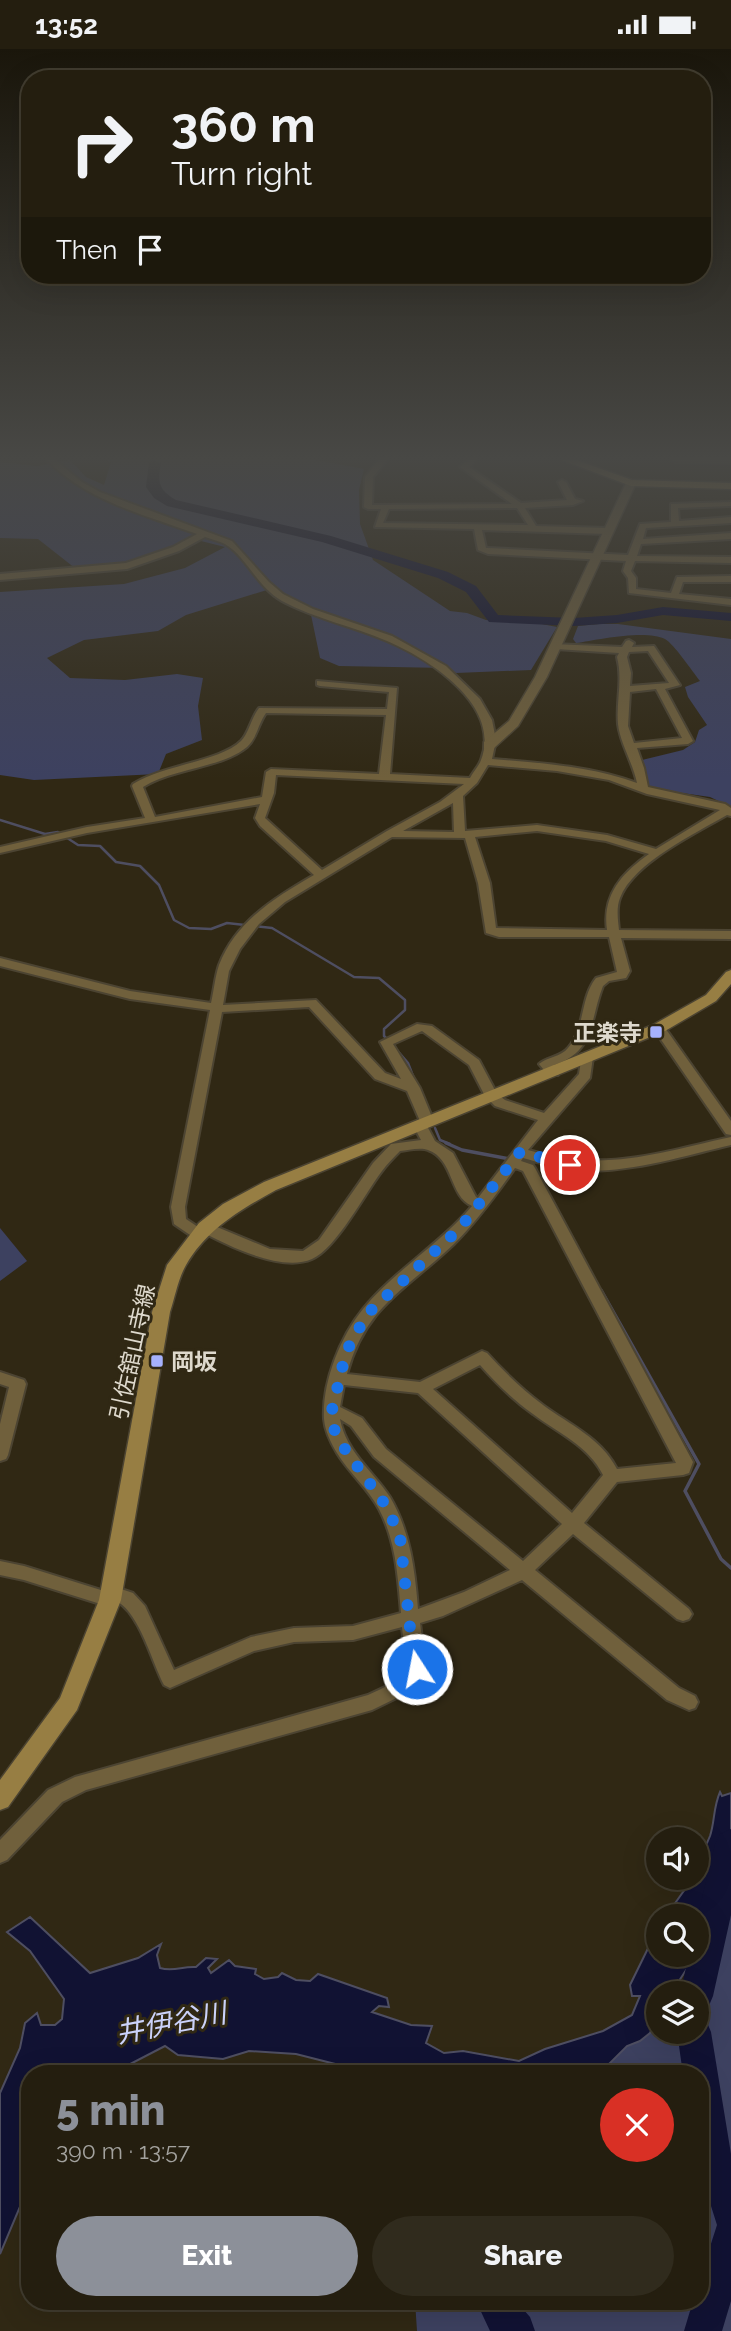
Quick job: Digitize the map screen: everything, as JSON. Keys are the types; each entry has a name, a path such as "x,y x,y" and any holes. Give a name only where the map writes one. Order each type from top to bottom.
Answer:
{"main road":[{"name":"引佐舘山寺線","path":"0,1799 69,1703 111,1596 161,1313 176,1265 202,1230 229,1208 270,1186 659,1028 705,1002 731,975"}],"street":[{"path":"0,577 121,566"},
{"path":"250,566 261,582 281,597 403,644 455,677 476,700 489,724 489,745 487,762 458,794 269,907 238,941 227,962 199,1086 178,1207 179,1221 269,1253 303,1257 324,1243 377,1166 396,1147 429,1144 449,1156 470,1200 479,1204"},
{"path":"489,745 514,723 555,646 591,566"},
{"path":"628,566 632,591 731,602"},
{"path":"674,596 680,579 731,579"},
{"path":"555,646 651,648 675,685 625,689"},
{"path":"627,646 622,726 643,789"},
{"path":"320,683 394,690 384,778"},
{"path":"630,746 688,741 659,686"},
{"path":"151,819 137,786 158,774 230,752 246,743 255,718 263,710 392,712"},
{"path":"487,762 557,768 598,775 643,789 721,806 730,812 657,853 624,883 615,895 612,908 614,935 624,971 622,975 600,980 595,985 589,1016 576,1047 571,1053 545,1064 553,1072"},
{"path":"322,876 260,818 269,793 271,772 472,781"},
{"path":"458,794 465,835 484,883 490,930 499,933 731,935"},
{"path":"0,850 87,829 121,826 265,800"},
{"path":"391,834 465,835 537,828 607,838 657,853"},
{"path":"0,962 130,995 217,1008 312,1003 380,1076 414,1089"},
{"path":"429,1144 414,1089 386,1042 421,1027 474,1063 492,1096 500,1103 548,1119"},
{"path":"659,1028 731,1131"},
{"path":"0,1854 55,1796 82,1783 372,1703 410,1684 417,1669 400,1537 387,1507 342,1445 334,1429 332,1410 346,1352 367,1314 460,1228 584,1075 587,1057"},
{"path":"516,1157 570,1165 608,1165 731,1141"},
{"path":"0,1568 127,1598 139,1611 170,1680 251,1644 294,1635 353,1633 409,1616 437,1611 523,1571 573,1524 612,1476 683,1469 685,1462 528,1168 516,1157"},
{"path":"339,1379 422,1388 482,1357 538,1410 592,1446 605,1458 612,1476"},
{"path":"0,1378 18,1384 0,1455"},
{"path":"422,1388 573,1524 682,1614"},
{"path":"332,1410 350,1415 362,1426 366,1439 380,1453 673,1694 689,1702"}],"shaded area":[{"path":"73,566 123,566 80,572"},
{"path":"383,566 450,611 467,613 486,620 531,622 557,627 531,670 456,673 446,668 339,666 320,658 310,610 269,586 270,589 186,615 158,631 84,640 47,658 70,678 125,680 177,674 203,678 198,706 202,740 166,754 158,774 34,780 0,775 0,592 124,584 185,568"},
{"path":"618,624 731,639 731,807 710,797 647,788 642,760 683,750 695,742 699,730 707,725 688,697 685,687 700,681 673,646 657,636 621,636 576,643 573,639 578,626"},
{"path":"0,1228 27,1261 0,1281"},
{"path":"731,1903 731,2331 417,2331 416,2310 709,2310 709,2065 528,2065 646,2017 646,2044 709,2044 709,1981 702,1981"}],"water":[{"path":"720,1792 722,1796 731,1793 731,1855 709,1922 709,1904 675,1904 684,1890 709,1890 709,1838"},
{"path":"30,1917 90,1973 138,1958 161,1944 157,1955 160,1968 165,1969 196,1967 206,1958 217,1959 208,1968 211,1973 229,1960 235,1966 256,1969 255,1974 264,1979 278,1977 282,1973 296,1980 310,1981 318,1974 387,1998 389,2007 379,2006 372,2012 411,2025 432,2026 426,2043 444,2053 463,2051 519,2061 545,2049 603,2031 632,2015 640,1996 632,1996 630,1985 646,1952 646,1967 688,1967 679,1981 646,1981 646,2036 627,2046 608,2065 339,2065 296,2054 249,2051 223,2059 178,2055 165,2046 128,2065 21,2065 21,2204 0,2254 0,2093 20,2048 25,2023 37,2013 41,2025 55,2025 62,2019 64,1999 30,1951 7,1932"}],"waterway":[{"path":"415,566 443,575 471,589 494,619 574,622 617,619 663,611 731,617"},
{"path":"0,820 45,834 58,832 78,845 100,846 116,862 140,866 159,885 174,920 189,928 211,929 227,923 272,928 354,977 379,978 405,1000 405,1010 384,1029 384,1036 389,1041"},
{"path":"396,1049 408,1063 415,1081"},
{"path":"435,1128 440,1140 450,1144"},
{"path":"446,1143 462,1150 510,1159"},
{"path":"601,1290 699,1464 685,1491 721,1559 731,1568"},
{"name":"井伊谷川","path":"699,1981 731,1844"},
{"name":"井伊谷川","path":"696,2044 699,2065"},
{"name":"井伊谷川","path":"709,2137 731,2214"},
{"name":"井伊谷川","path":"703,2331 731,2237"},
{"name":"井伊谷川","path":"500,2310 516,2331"}],"place":[{"name":"正楽寺","path":"656,1032"},
{"name":"岡坂","path":"157,1361"}],"route":[{"path":"417,1669 400,1537 387,1507 342,1445 334,1429 332,1410 346,1352 367,1314 460,1228 520,1152 570,1165"}]}
